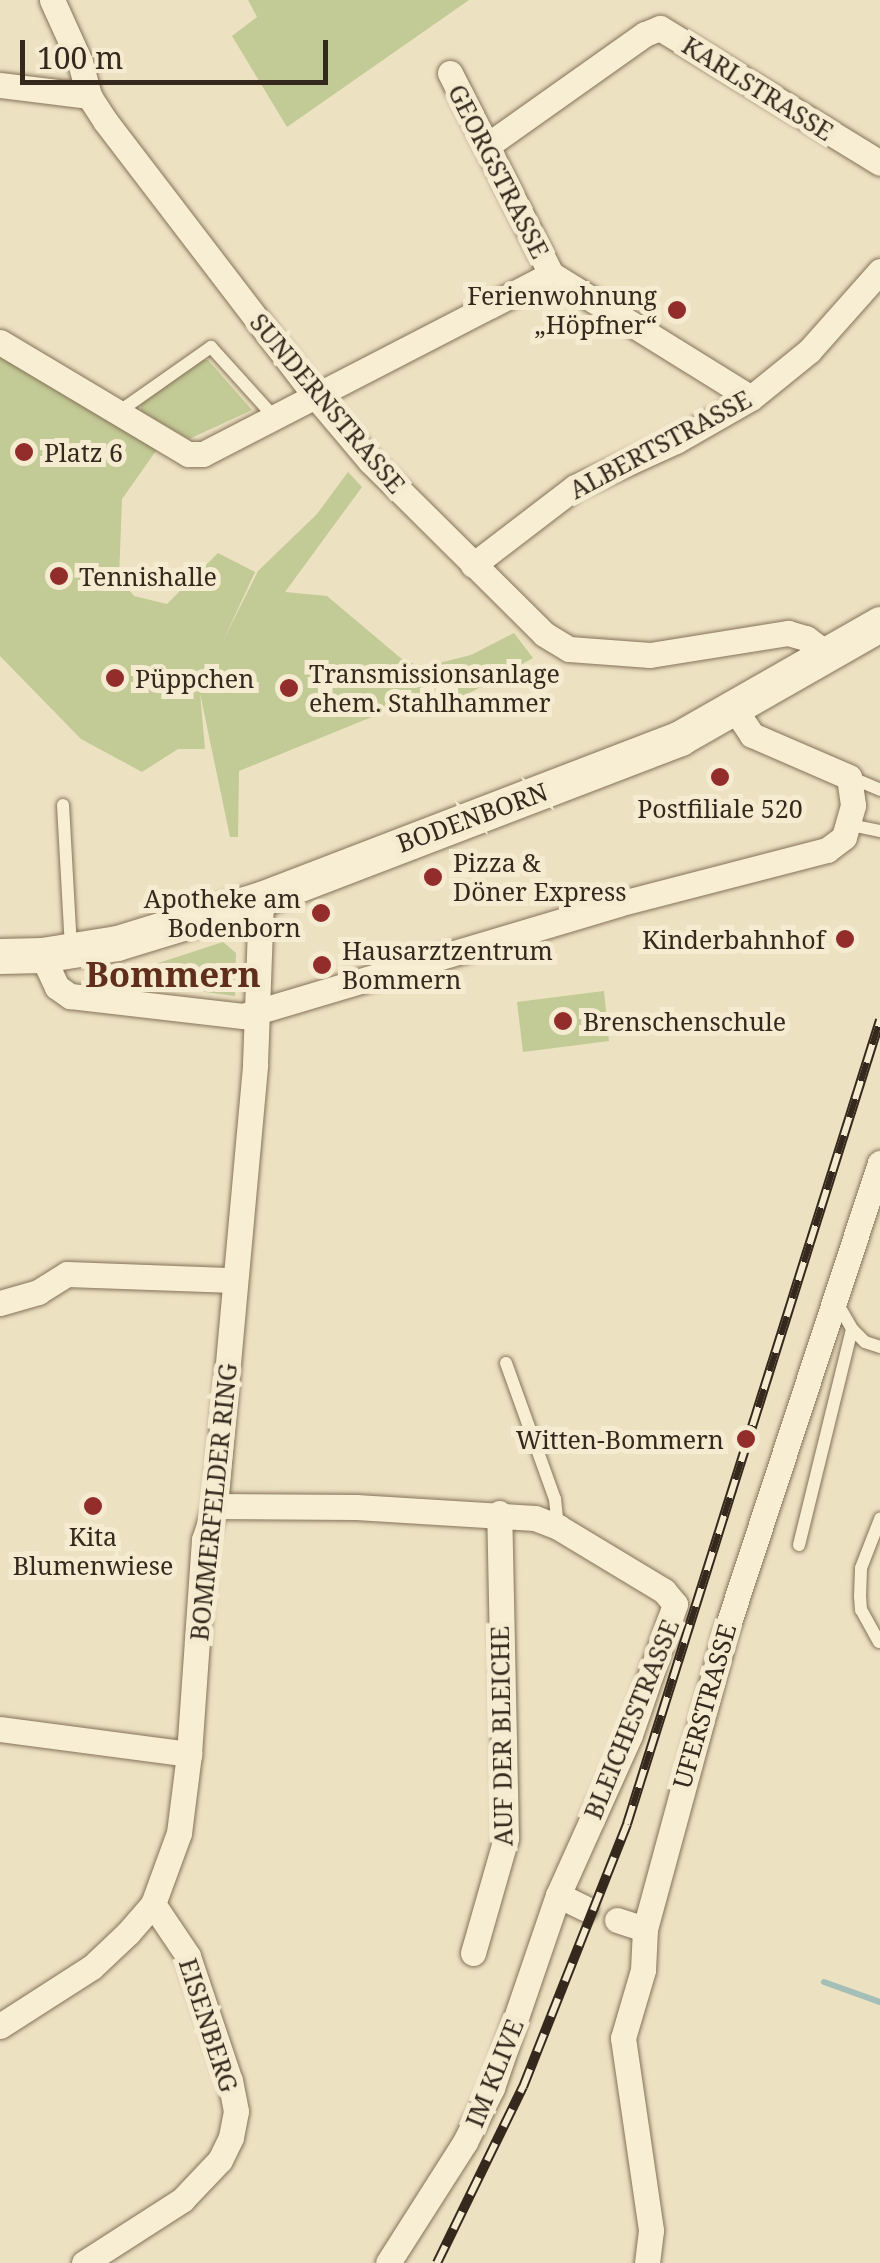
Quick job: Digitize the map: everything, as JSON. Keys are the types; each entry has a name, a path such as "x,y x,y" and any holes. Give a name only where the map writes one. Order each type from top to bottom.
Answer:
{"main road":[{"name":"BODENBORN","path":"0,956 57,953 146,937 260,898 636,756 733,707 880,624"}],"street":[{"name":"SUNDERNSTRASSE","path":"52,0 80,62 88,96 316,398 377,468 544,634 568,649 650,655 788,633 806,638 827,654"},
{"name":"KARLSTRASSE","path":"488,145 644,34 660,28 880,164"},
{"name":"GEORGSTRASSE","path":"450,72 551,274 751,398"},
{"path":"0,84 88,96"},
{"name":"ALBERTSTRASSE","path":"473,565 575,488 676,441 751,398 809,352 880,271"},
{"path":"0,342 188,454 203,454 551,274"},
{"path":"57,953 57,987 70,996 227,1017 253,1013 618,904 827,850 848,831 849,777 752,734 733,707"},
{"name":"BOMMERFELDER RING","path":"0,2026 92,1967 153,1904 178,1833 189,1754 204,1540 215,1506 254,1064 260,898"},
{"name":"UFERSTRASSE","path":"648,2263 651,2230 623,2038 643,1970 645,1929 724,1634 880,1163"},
{"path":"0,1303 38,1292 66,1274 234,1280"},
{"name":"BLEICHESTRASSE","path":"215,1506 535,1518 558,1527 664,1591 675,1604 630,1735 558,1895"},
{"name":"AUF DER BLEICHE","path":"473,1954 506,1838 499,1514"},
{"path":"0,1729 189,1754"},
{"path":"558,1895 585,1908"},
{"name":"IM KLIVE","path":"388,2263 466,2142 492,2088 558,1895"},
{"name":"EISENBERG","path":"84,2263 203,2182 231,2137 236,2111 188,1956 153,1904"},
{"path":"617,1920 645,1929"}],"lane":[{"path":"117,413 211,347 276,418"},
{"path":"849,777 880,790"},
{"path":"57,953 63,806"},
{"path":"848,831 880,831"},
{"path":"836,1301 865,1342 880,1347"},
{"path":"800,1545 852,1328"},
{"path":"506,1364 555,1500 558,1527"},
{"path":"878,1642 861,1610 860,1597 861,1568 880,1519"}],"green space":[{"path":"248,0 469,0 287,127 232,36 257,17"},
{"path":"0,354 158,448 122,499 119,578 134,596 167,604 218,553 255,572 223,641 258,571 317,514 348,472 362,487 285,592 327,596 403,660 423,667 471,655 514,633 533,658 455,701 448,686 239,771 238,837 230,837 200,693 205,749 178,749 142,772 81,739 0,656"},
{"path":"201,360 208,360 252,410 189,439 141,411 141,401"},
{"path":"223,942 236,953 235,996 146,984 137,970"},
{"name":"Brenschenschule","path":"604,991 609,1041 523,1052 517,1002"}],"waterway":[{"path":"824,1982 880,2002"}],"railway":[{"path":"437,2263 523,2087 627,1824 880,1020"}],"place":[{"name":"Ferienwohnung „Höpfner“","path":"677,310"},
{"name":"Platz 6","path":"24,452"},
{"name":"Tennishalle","path":"59,576"},
{"name":"Püppchen","path":"115,678"},
{"name":"Transmissionsanlage ehem. Stahlhammer","path":"289,688"},
{"name":"Postfiliale 520","path":"720,777"},
{"name":"Pizza & Döner Express","path":"433,877"},
{"name":"Apotheke am Bodenborn","path":"321,913"},
{"name":"Kinderbahnhof","path":"845,939"},
{"name":"Hausarztzentrum Bommern","path":"322,965"},
{"name":"Brenschenschule","path":"563,1021"},
{"name":"Witten-Bommern","path":"746,1439"},
{"name":"Kita Blumenwiese","path":"93,1506"}],"district":[{"name":"Bommern","path":"173,974"}]}
